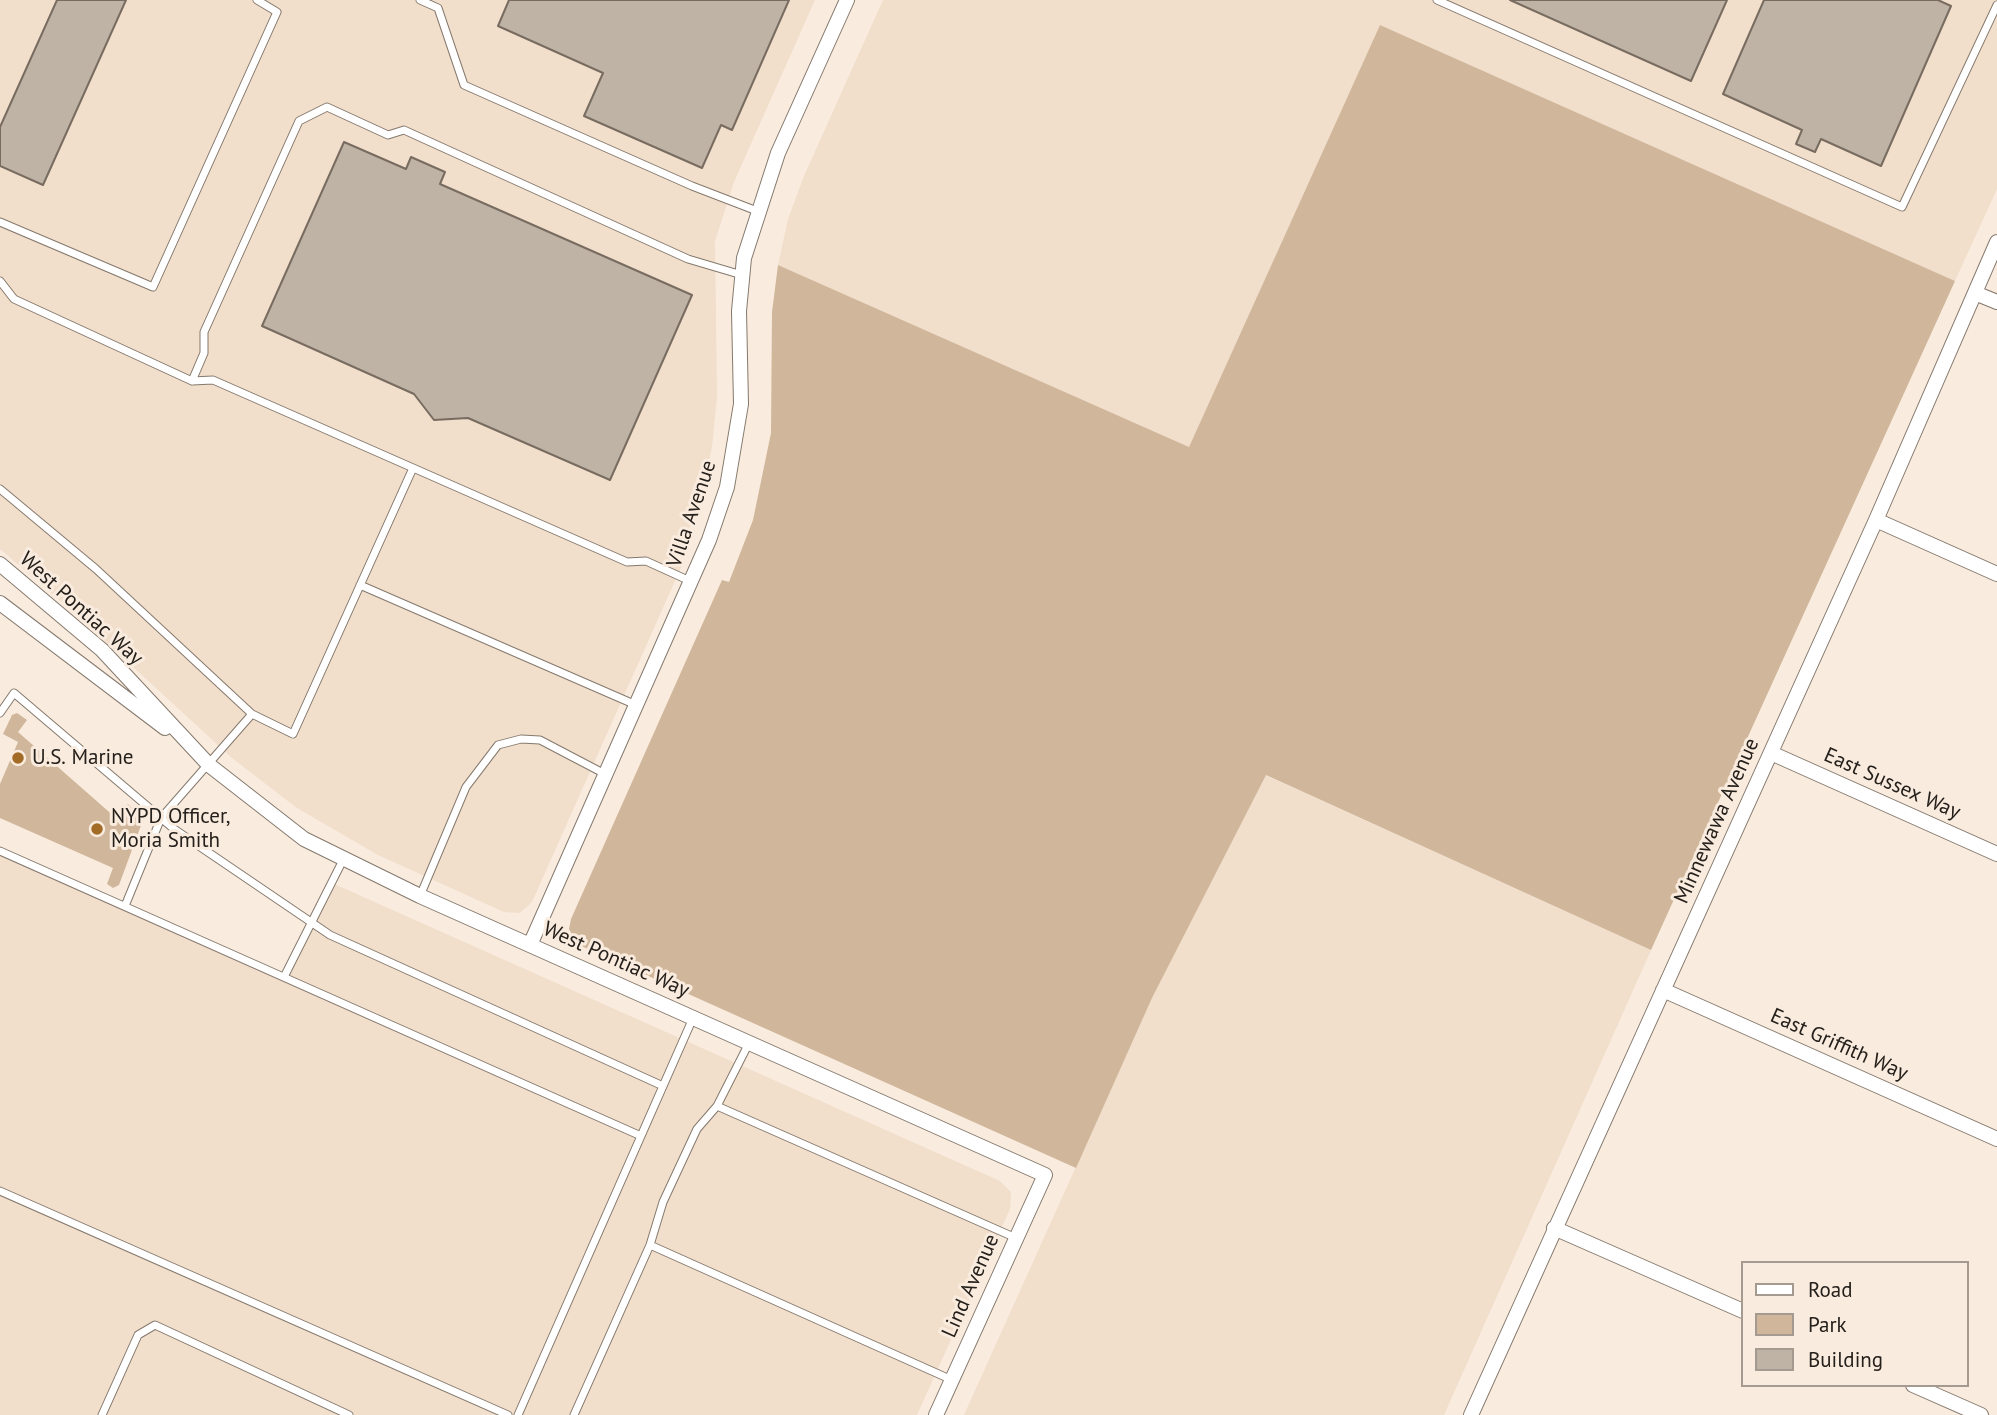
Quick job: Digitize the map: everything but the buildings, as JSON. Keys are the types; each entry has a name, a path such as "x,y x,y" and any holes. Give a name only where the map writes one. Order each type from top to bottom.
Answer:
{"street":[{"name":"Villa Avenue","path":"530,945 691,581 727,487 741,404 739,311 743,275 757,211 778,153 847,0"},
{"name":"Minnewawa Avenue","path":"1471,1415 1877,520 1997,242"},
{"path":"1975,293 1997,302"},
{"path":"1877,520 1997,574"},
{"name":"West Pontiac Way","path":"0,564 102,650 209,765 273,818 343,860 1045,1175"},
{"name":"West Pontiac Way","path":"0,603 191,747"},
{"name":"East Sussex Way","path":"1771,753 1997,854"},
{"name":"East Griffith Way","path":"1663,990 1997,1139"},
{"name":"Lind Avenue","path":"936,1415 1045,1175"},
{"path":"1555,1228 1742,1311"},
{"path":"1918,1387 1981,1415"}],"lane":[{"path":"0,222 153,287 277,12 275,8 257,0"},
{"path":"420,0 438,8 464,85 692,186 757,211"},
{"path":"1437,0 1902,208 1997,5"},
{"path":"192,381 204,353 204,332 299,121 327,107 388,135 404,130 688,258 743,275"},
{"path":"0,281 14,299 192,381 213,380 626,562 646,561 691,581"},
{"path":"0,489 96,569 252,714 293,734 412,468"},
{"path":"360,585 637,705"},
{"path":"0,713 14,693 161,818 330,935 663,1086"},
{"path":"125,906 161,818 252,714"},
{"path":"420,896 466,787 498,746 521,739 540,740 606,775"},
{"path":"0,851 641,1136"},
{"path":"284,977 343,860"},
{"path":"518,1415 693,1018"},
{"path":"574,1415 650,1245 663,1202 697,1129 717,1106 749,1043"},
{"path":"717,1106 1016,1238"},
{"path":"0,1191 508,1415"},
{"path":"650,1245 952,1380"},
{"path":"102,1415 138,1335 155,1325 349,1415"}],"shaded area":[{"path":"0,0 815,0 734,182 715,241 717,397 712,447 700,502 677,560 683,563 532,902 520,913 504,912 378,855 297,808 232,758 69,608 0,549"},
{"path":"883,0 1997,0 1997,189 1955,281 1380,25 1189,447 778,265 788,219 804,176"},
{"path":"1265,775 1651,950 1444,1415 964,1415 1152,998"},
{"path":"0,851 283,977 332,883 1000,1181 1011,1192 1010,1209 917,1415 0,1415"}],"green space":[{"path":"1380,25 1955,281 1651,950 1266,775 1152,998 1076,1168 577,944 569,929 571,919 722,580 729,582 753,520 771,433 772,312 778,265 1189,447"},
{"path":"17,713 27,720 18,732 116,818 128,804 143,820 119,885 113,888 107,884 113,868 0,818 0,784 18,742 3,734 12,715"}],"place":[{"name":"U.S. Marine","path":"18,758"},
{"name":"NYPD Officer, Moria Smith","path":"97,829"}]}
